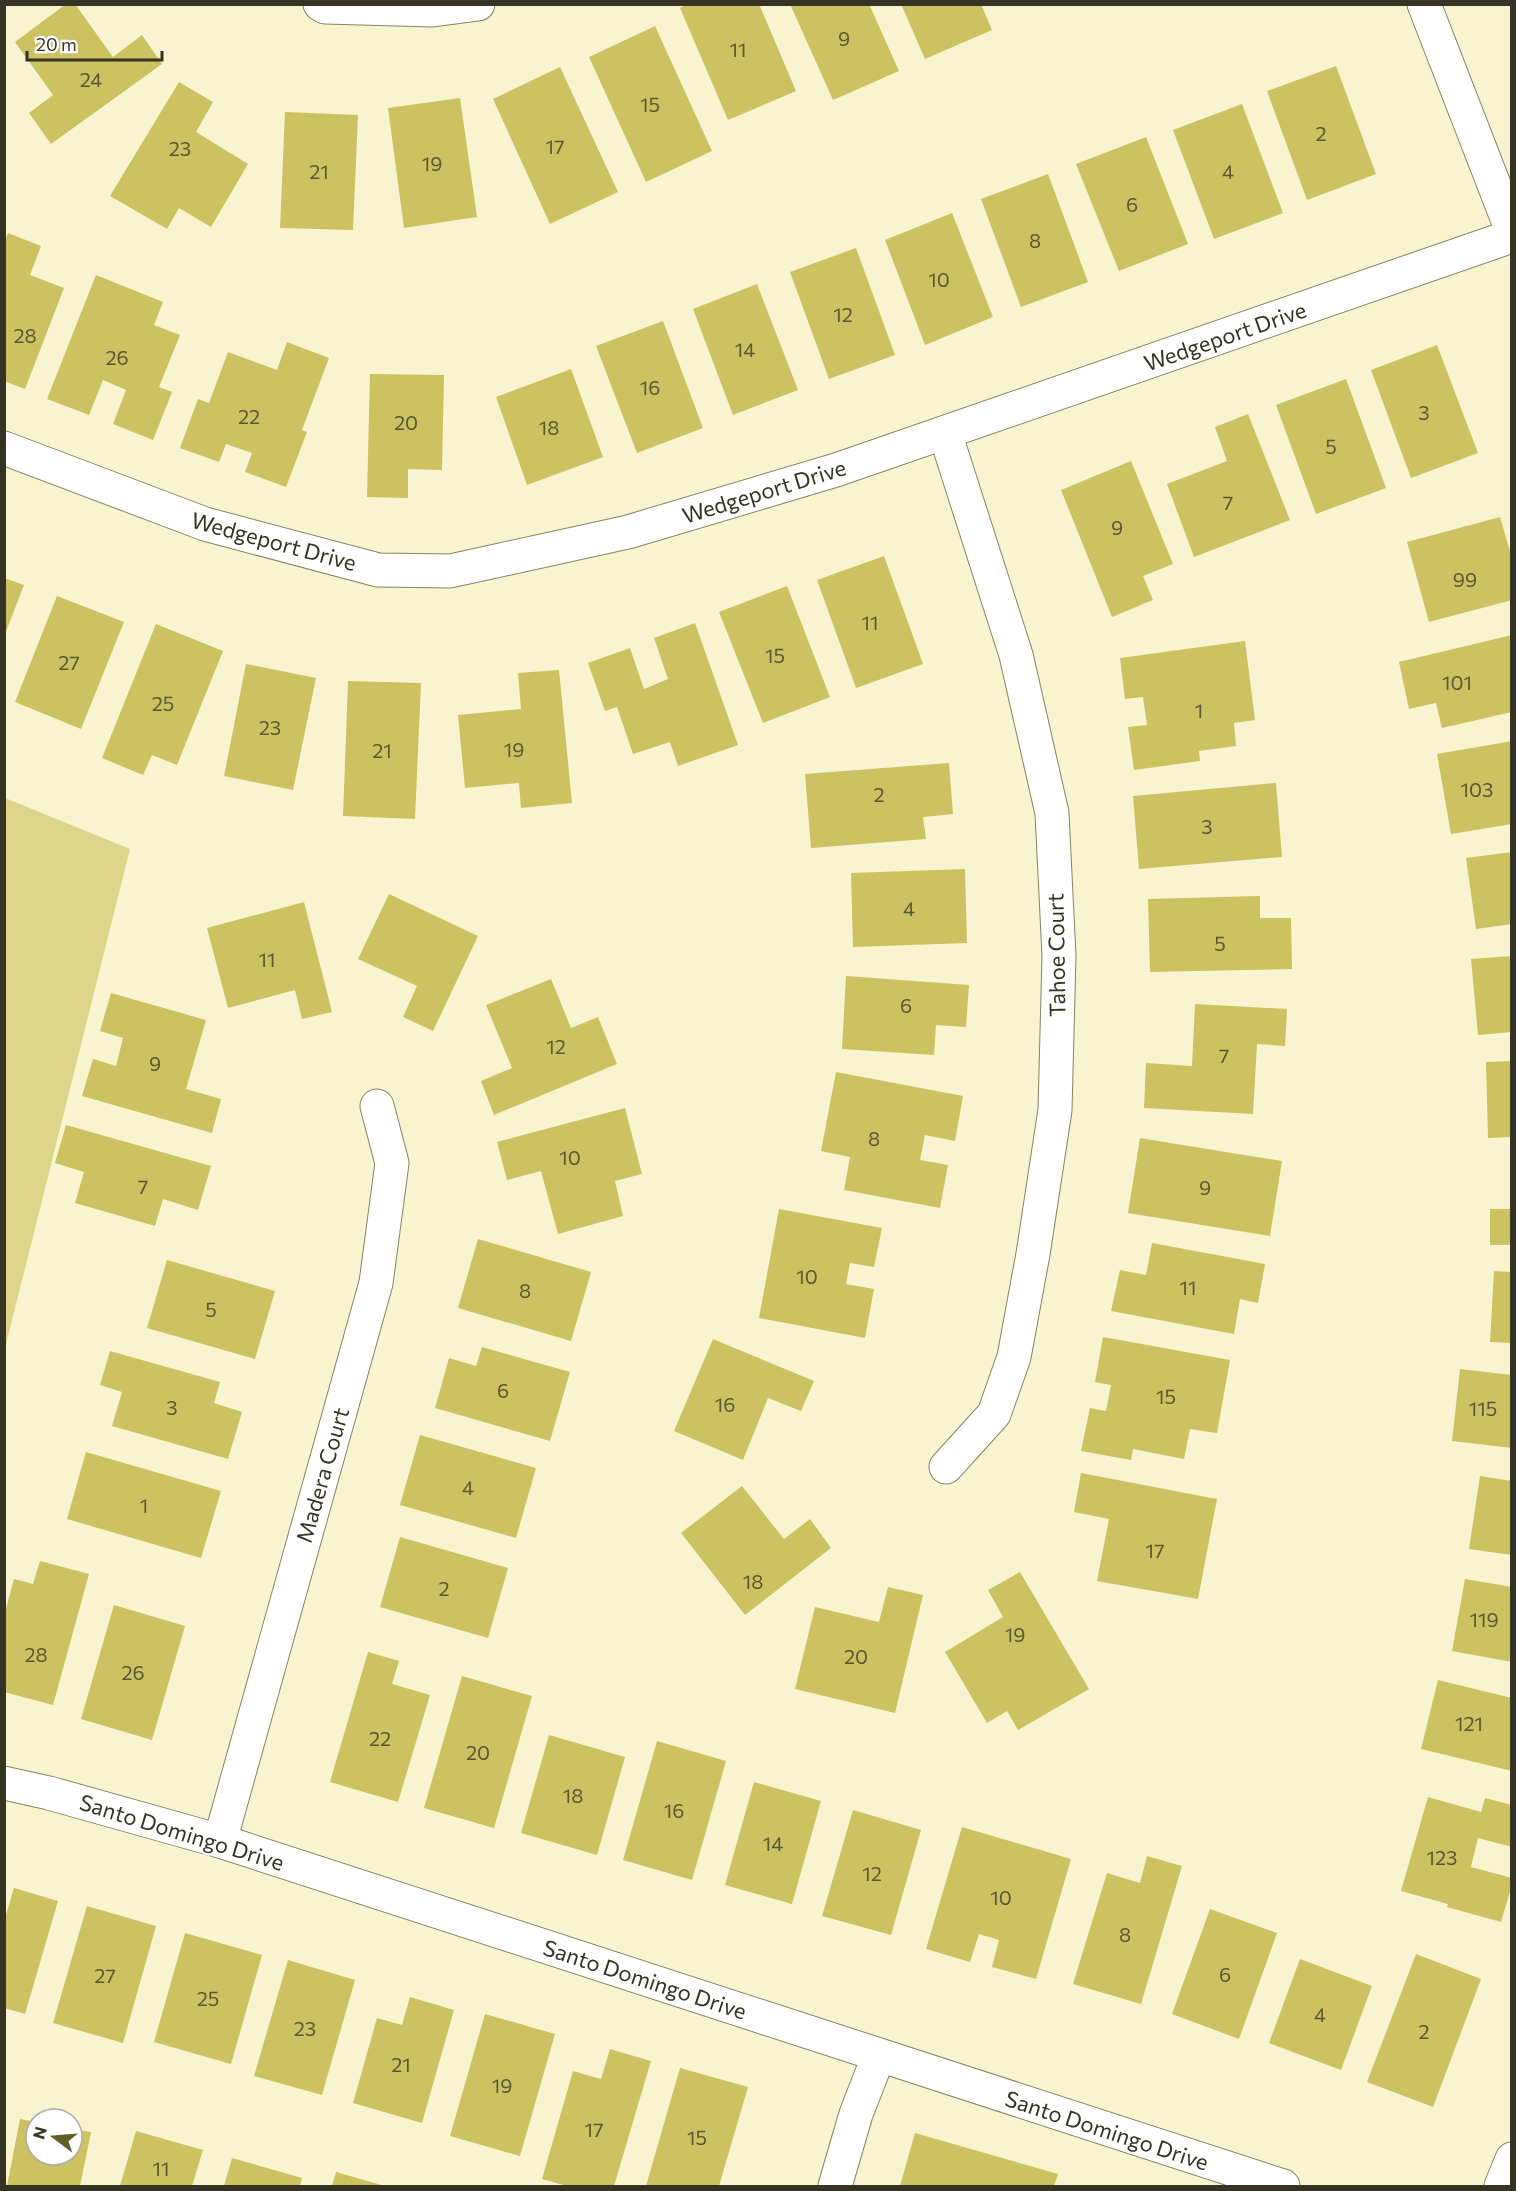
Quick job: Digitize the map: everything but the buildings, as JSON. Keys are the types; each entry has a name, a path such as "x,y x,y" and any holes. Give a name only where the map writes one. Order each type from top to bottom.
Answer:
{"street":[{"path":"320,4 433,10 478,4"},
{"path":"1424,4 1512,231"},
{"name":"Wedgeport Drive","path":"4,448 205,524 378,570 450,571 628,532 836,470 1512,236"},
{"name":"Tahoe Court","path":"945,433 1016,655 1052,813 1059,956 1055,1110 1033,1254 1014,1357 994,1414 946,1467"},
{"name":"Madera Court","path":"220,1841 376,1283 392,1163 377,1106"},
{"name":"Santo Domingo Drive","path":"4,1783 49,1793 220,1841 1283,2187"},
{"path":"835,2187 856,2114 879,2055"},
{"path":"1501,2187 1512,2158"}],"shaded area":[{"path":"5,798 130,849 5,1348"}]}
